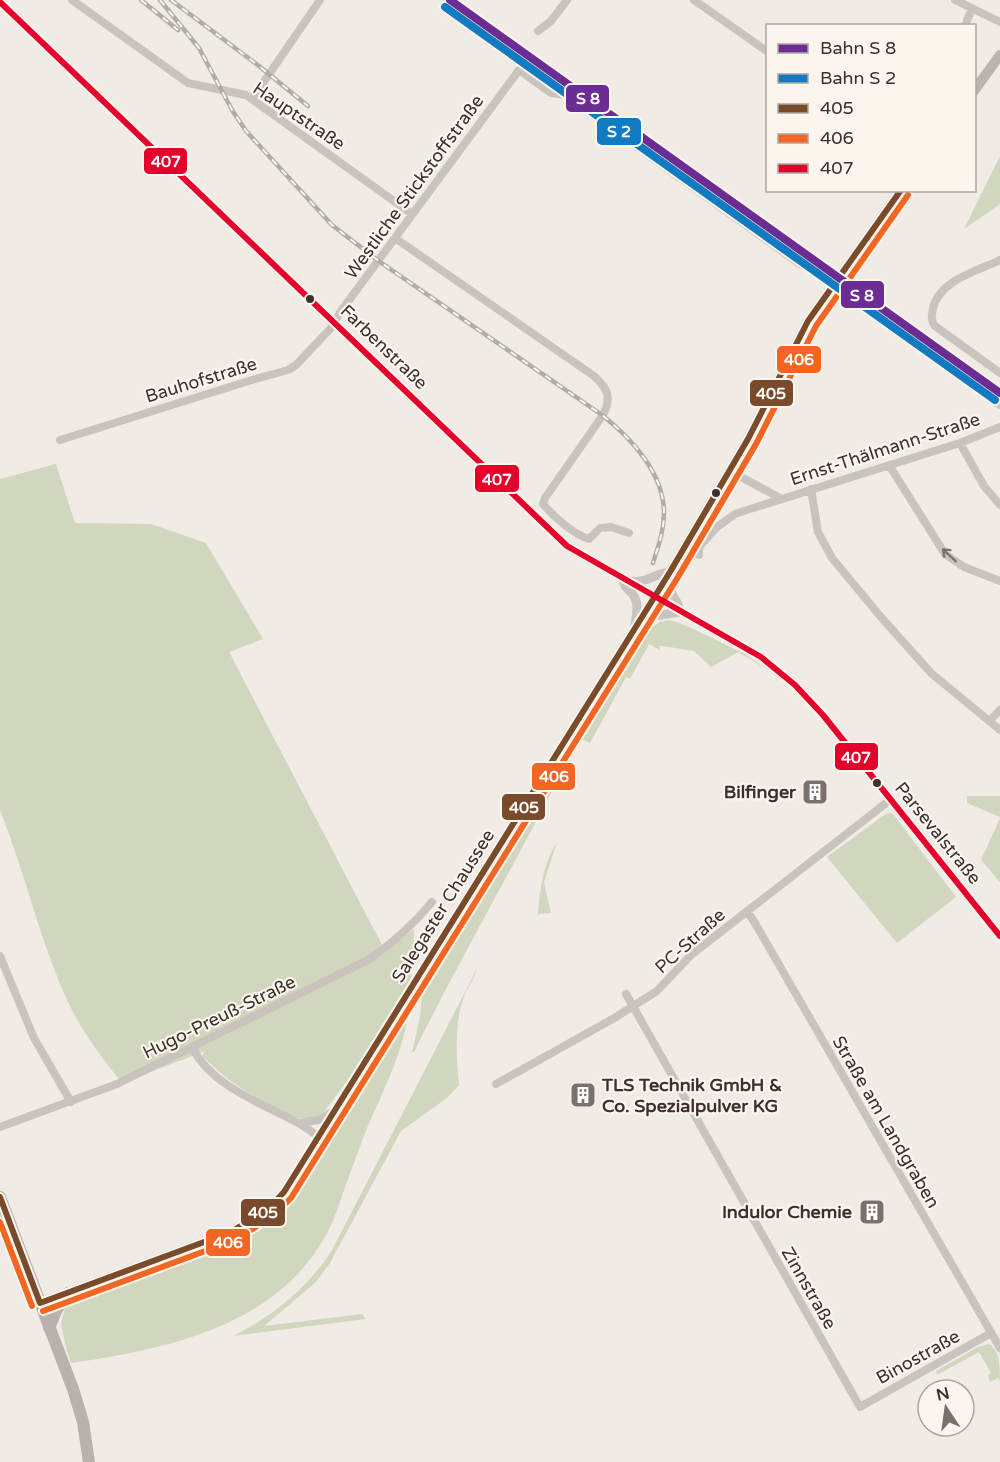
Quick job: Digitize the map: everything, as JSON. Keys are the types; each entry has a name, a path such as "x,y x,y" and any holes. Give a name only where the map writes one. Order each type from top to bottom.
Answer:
{"main road":[{"path":"976,90 1000,55"},
{"name":"Salegaster Chaussee","path":"40,1303 223,1236 268,1209 284,1192 670,572 748,439 808,321 900,192"},
{"path":"0,1197 5,1223 40,1303 73,1389 83,1422 89,1462"},
{"path":"49,1328 59,1305 68,1293"}],"street":[{"name":"Hauptstraße","path":"72,0 188,83 246,95 412,214"},
{"path":"252,99 320,0"},
{"path":"538,31 551,21 567,0"},
{"path":"694,0 766,51"},
{"path":"955,0 998,18"},
{"name":"Farbenstraße","path":"0,2 567,546 654,597"},
{"path":"966,24 972,8"},
{"name":"Westliche Stickstoffstraße","path":"335,323 341,311 519,70 551,93 565,95 801,265"},
{"path":"395,238 594,376 606,387 607,407 603,415 543,504 580,537 589,539 600,528 611,527 629,533"},
{"path":"1000,260 942,289 936,299 932,316 935,326 1000,373"},
{"name":"Bauhofstraße","path":"60,440 288,370 304,357 335,323"},
{"path":"953,372 1000,405"},
{"name":"Ernst-Thälmann-Straße","path":"699,555 699,548 707,537 725,520 747,510 960,443 1000,427"},
{"path":"960,443 984,486 1000,505"},
{"path":"889,465 945,554 964,567 1000,581"},
{"name":"Ernst-Thälmann-Straße","path":"730,471 780,498"},
{"path":"811,489 818,532 832,558 931,673 1000,730"},
{"path":"662,572 670,572 672,594 678,604 679,612 655,616 634,631 637,605 634,597 624,587 623,579 641,581 656,577 662,572"},
{"name":"Parsevalstraße","path":"654,597 761,657 795,685 819,710 1000,936"},
{"path":"989,721 1000,710"},
{"name":"PC-Straße","path":"496,1084 657,991 691,955 890,800"},
{"name":"Hugo-Preuß-Straße","path":"0,1127 117,1084 368,960 410,927 432,902"},
{"name":"Straße am Landgraben","path":"747,911 1000,1348"},
{"path":"0,956 34,1038 71,1102"},
{"name":"Zinnstraße","path":"626,994 860,1407"},
{"path":"192,1048 205,1066 227,1085 319,1137"},
{"path":"297,1123 314,1122 336,1109"},
{"name":"Binostraße","path":"860,1407 991,1333"}],"green space":[{"path":"1000,156 1000,204 964,229"},
{"path":"56,464 75,523 151,524 206,543 263,639 229,652 382,945 387,949 414,929 411,979 353,1073 319,1116 307,1119 298,1118 259,1099 235,1084 213,1066 202,1056 205,1051 122,1083 80,1024 58,979 0,810 0,479"},
{"path":"670,620 745,654 770,671 738,652 711,667 694,651 659,646 660,650 649,644 630,679 626,677 590,743 579,738 412,1052 420,1017 423,982 607,686 625,666 651,628 660,622"},
{"path":"967,796 1000,796 1000,817 967,803"},
{"path":"887,813 893,814 956,897 897,943 827,857"},
{"path":"1000,818 1000,882 981,860"},
{"path":"557,842 544,882 551,913 538,914 543,876 548,859"},
{"path":"477,969 461,1005 457,1027 459,1085 447,1098 401,1131 330,1263 315,1283 264,1326 362,1314 366,1319 233,1336 262,1320 287,1301 321,1266 331,1252"},
{"path":"409,1004 398,1054 365,1133 335,1217 305,1266 278,1292 248,1312 215,1328 180,1341 144,1350 71,1363 61,1324 65,1308 74,1301 99,1289 235,1240 260,1225 284,1205 298,1188 345,1113"},
{"path":"989,1344 997,1355 1000,1381 998,1378 990,1382 988,1375 991,1373 979,1352 937,1375 936,1371 978,1347"}],"railway":[{"path":"141,0 178,30"},
{"path":"160,0 199,48 232,110 246,131 332,225 380,262 602,415 624,434 652,470 663,498 663,526 653,563"},
{"path":"171,0 308,106"}],"transit line":[{"path":"450,0 1000,393"},
{"name":"407","path":"0,2 567,546 761,657 795,685 823,715 1000,936"},
{"path":"445,7 995,400"},
{"name":"405","path":"40,1303 231,1232 268,1209 284,1192 670,572 748,439 808,321 900,192"},
{"name":"406","path":"43,1311 235,1240 273,1216 291,1198 678,577 756,444 816,326 908,195"},
{"name":"405","path":"0,1197 40,1303"},
{"name":"406","path":"0,1222 32,1306"}],"place":[{"name":"Bilfinger","path":"815,792"},
{"name":"TLS Technik GmbH & Co. Spezialpulver KG","path":"583,1095"},
{"name":"Indulor Chemie","path":"872,1212"}]}
